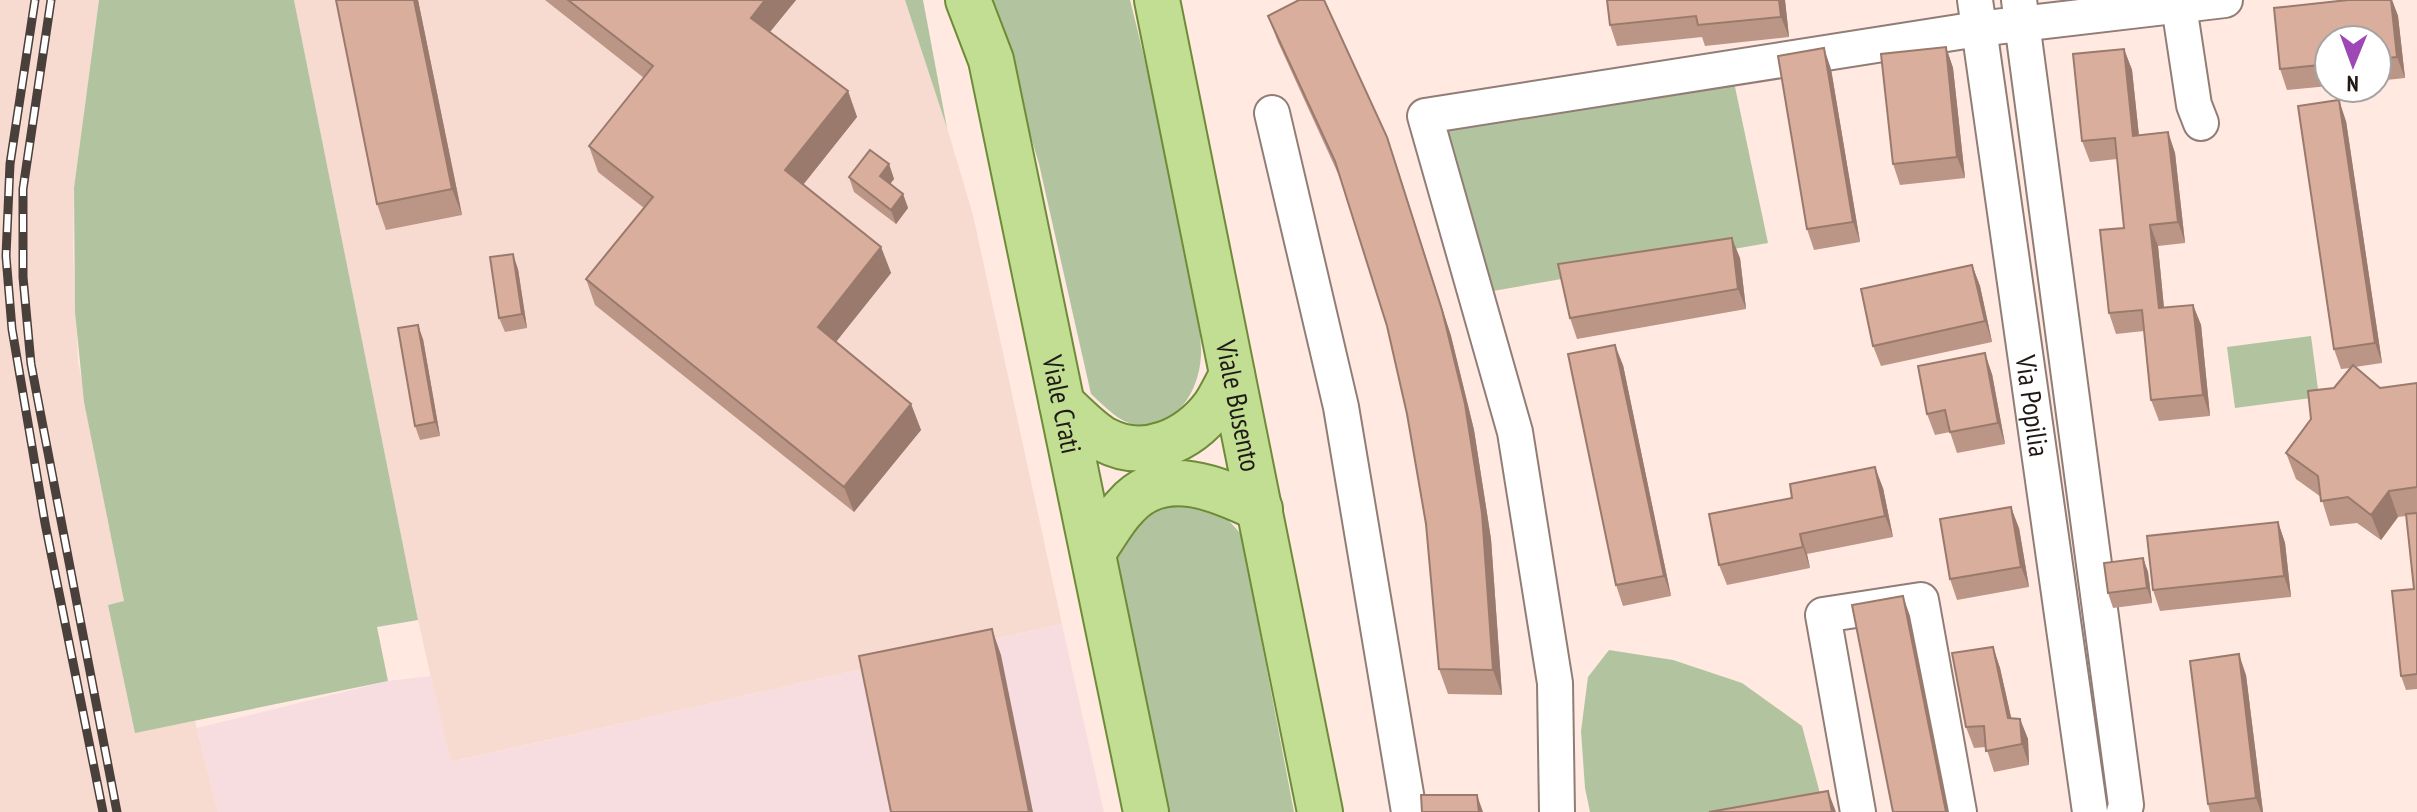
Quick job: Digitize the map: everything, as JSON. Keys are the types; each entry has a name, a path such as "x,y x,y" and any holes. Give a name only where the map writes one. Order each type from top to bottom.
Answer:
{"main road":[{"name":"Viale Crati","path":"968,0 991,60 1146,812"},
{"name":"Viale Busento","path":"1157,0 1320,812"},
{"path":"1062,404 1105,440 1132,449 1155,447 1173,442 1196,427 1214,406 1232,375"},
{"path":"1093,552 1127,504 1153,487 1186,483 1220,489 1260,509"}],"street":[{"path":"1557,812 1555,683 1515,432 1425,116 1976,14 2179,6 2225,0"},
{"path":"2179,6 2194,105 2201,123"},
{"name":"Via Popilia","path":"2020,12 2126,805 2124,812"},
{"name":"Via Popilia","path":"1976,14 2090,812"},
{"path":"1272,113 1341,407 1409,812"},
{"path":"1858,812 1823,615 1921,600 1959,812"}],"shaded area":[{"path":"0,0 99,0 74,188 73,252 78,361 124,602 109,605 136,732 195,721 218,812 0,812"},
{"path":"294,0 906,0 973,215 1062,624 450,762 418,620"},
{"path":"1062,624 1104,812 218,812 197,728 388,681 431,676 451,762"}],"green space":[{"path":"99,0 294,0 418,620 377,627 388,681 135,733 108,605 124,601 84,402 75,312 74,188"},
{"path":"905,0 923,0 947,128"},
{"path":"990,0 1130,0 1158,122 1200,336 1201,358 1193,390 1181,407 1164,420 1152,424 1132,424 1115,415 1091,394 1039,164"},
{"path":"1731,68 1768,243 1476,294 1425,116"},
{"path":"2311,336 2319,397 2235,408 2227,347"},
{"path":"1174,497 1220,511 1241,534 1294,812 1166,812 1123,598 1118,558 1119,542 1130,526"},
{"path":"1609,650 1673,660 1742,683 1802,726 1821,797 1753,812 1590,812 1581,731 1588,677"}],"building":[{"path":"336,0 414,0 452,189 377,204"},
{"path":"568,0 765,0 751,18 848,91 785,170 881,247 818,327 911,404 844,487 586,279 653,197 589,146 653,66"},
{"path":"1299,0 1324,0 1387,137 1442,310 1465,404 1482,513 1493,670 1439,669 1426,524 1407,414 1387,326 1335,161 1268,16"},
{"path":"1607,0 1779,0 1781,17 1698,25 1696,16 1610,25"},
{"path":"2348,0 2391,0 2397,57 2393,57 2393,24 2313,24 2313,66 2280,69 2274,8"},
{"path":"1946,47 1957,157 1893,164 1881,54"},
{"path":"1824,48 1853,222 1807,229 1778,56"},
{"path":"2124,49 2133,136 2168,132 2178,222 2150,225 2159,308 2193,305 2203,395 2151,400 2142,310 2109,313 2100,230 2124,228 2115,138 2082,141 2073,54"},
{"path":"2340,104 2375,343 2334,349 2298,106"},
{"path":"870,150 889,164 880,176 903,194 891,210 849,177"},
{"path":"1732,238 1738,289 1570,318 1558,264"},
{"path":"513,254 522,314 499,318 490,257"},
{"path":"1972,265 1985,321 1873,346 1861,289"},
{"path":"418,325 435,422 415,426 398,328"},
{"path":"1615,345 1664,576 1616,585 1568,354"},
{"path":"1985,353 1998,423 1950,432 1945,410 1927,414 1918,366"},
{"path":"2353,365 2380,388 2417,383 2417,487 2389,491 2371,515 2348,497 2321,501 2318,476 2286,453 2311,419 2308,391 2334,388"},
{"path":"1875,467 1885,516 1800,534 1803,547 1719,565 1709,514 1792,498 1790,484"},
{"path":"2011,507 2021,567 1950,579 1940,519"},
{"path":"2417,513 2417,674 2401,676 2392,591 2414,589 2406,514"},
{"path":"2278,522 2284,576 2153,590 2147,536"},
{"path":"2143,558 2147,588 2108,593 2104,563"},
{"path":"1903,596 1946,812 1893,812 1852,605"},
{"path":"992,629 1029,812 891,812 859,656"},
{"path":"1993,647 2008,718 2020,719 2022,744 1986,751 1984,726 1966,727 1952,653"},
{"path":"2239,654 2256,798 2208,804 2190,661"},
{"path":"1828,791 1832,812 1709,812"},
{"path":"1421,795 1477,795 1479,812 1422,812"}],"railway":[{"path":"35,0 10,164 6,256 12,329 45,523 103,812"},
{"path":"51,0 23,189 23,277 31,364 117,812"}]}
